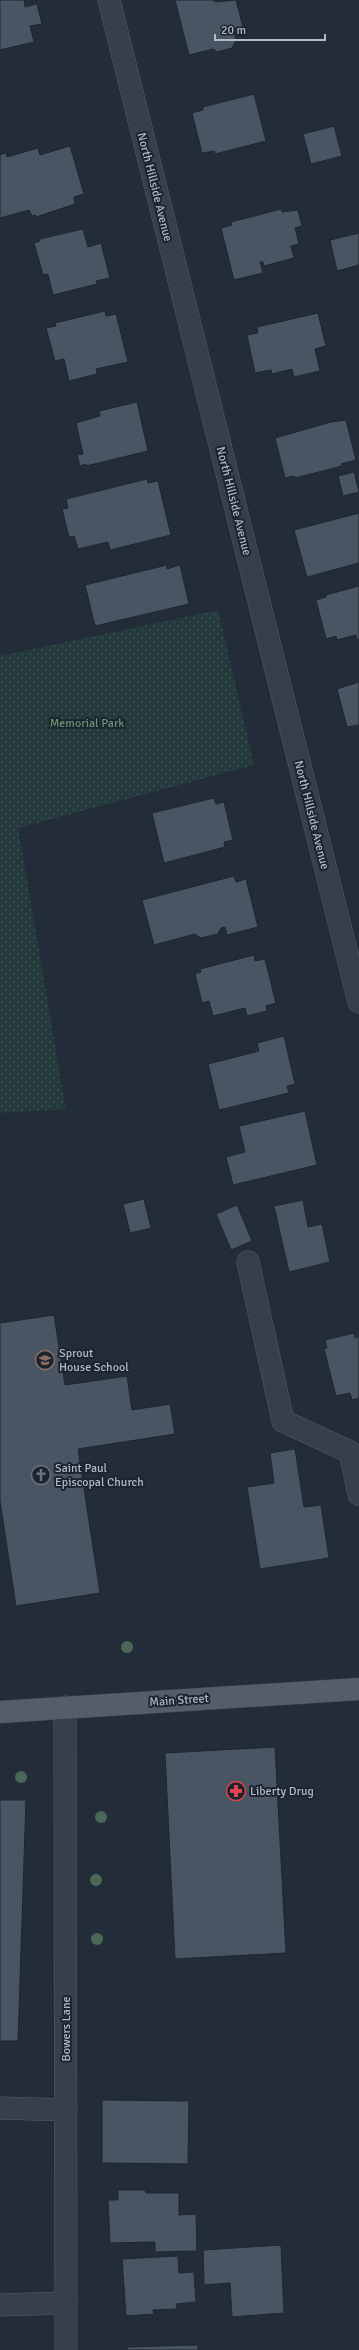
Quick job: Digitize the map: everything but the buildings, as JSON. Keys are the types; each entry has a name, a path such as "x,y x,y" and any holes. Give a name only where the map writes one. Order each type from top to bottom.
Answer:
{"main road":[{"name":"Main Street","path":"0,1712 359,1689"}],"street":[{"name":"North Hillside Avenue","path":"109,0 359,1002"},
{"path":"248,1262 283,1420 350,1452 359,1494"},
{"name":"Bowers Lane","path":"65,1707 66,2350"},
{"path":"0,2108 66,2110"},
{"path":"0,2304 66,2303"}],"green space":[{"name":"Memorial Park","path":"218,610 254,765 18,828 66,1109 0,1113 0,656"}],"place":[{"name":"Sprout House School","path":"45,1360"},
{"name":"Saint Paul Episcopal Church","path":"41,1475"},
{"name":"Liberty Drug","path":"236,1791"}]}
